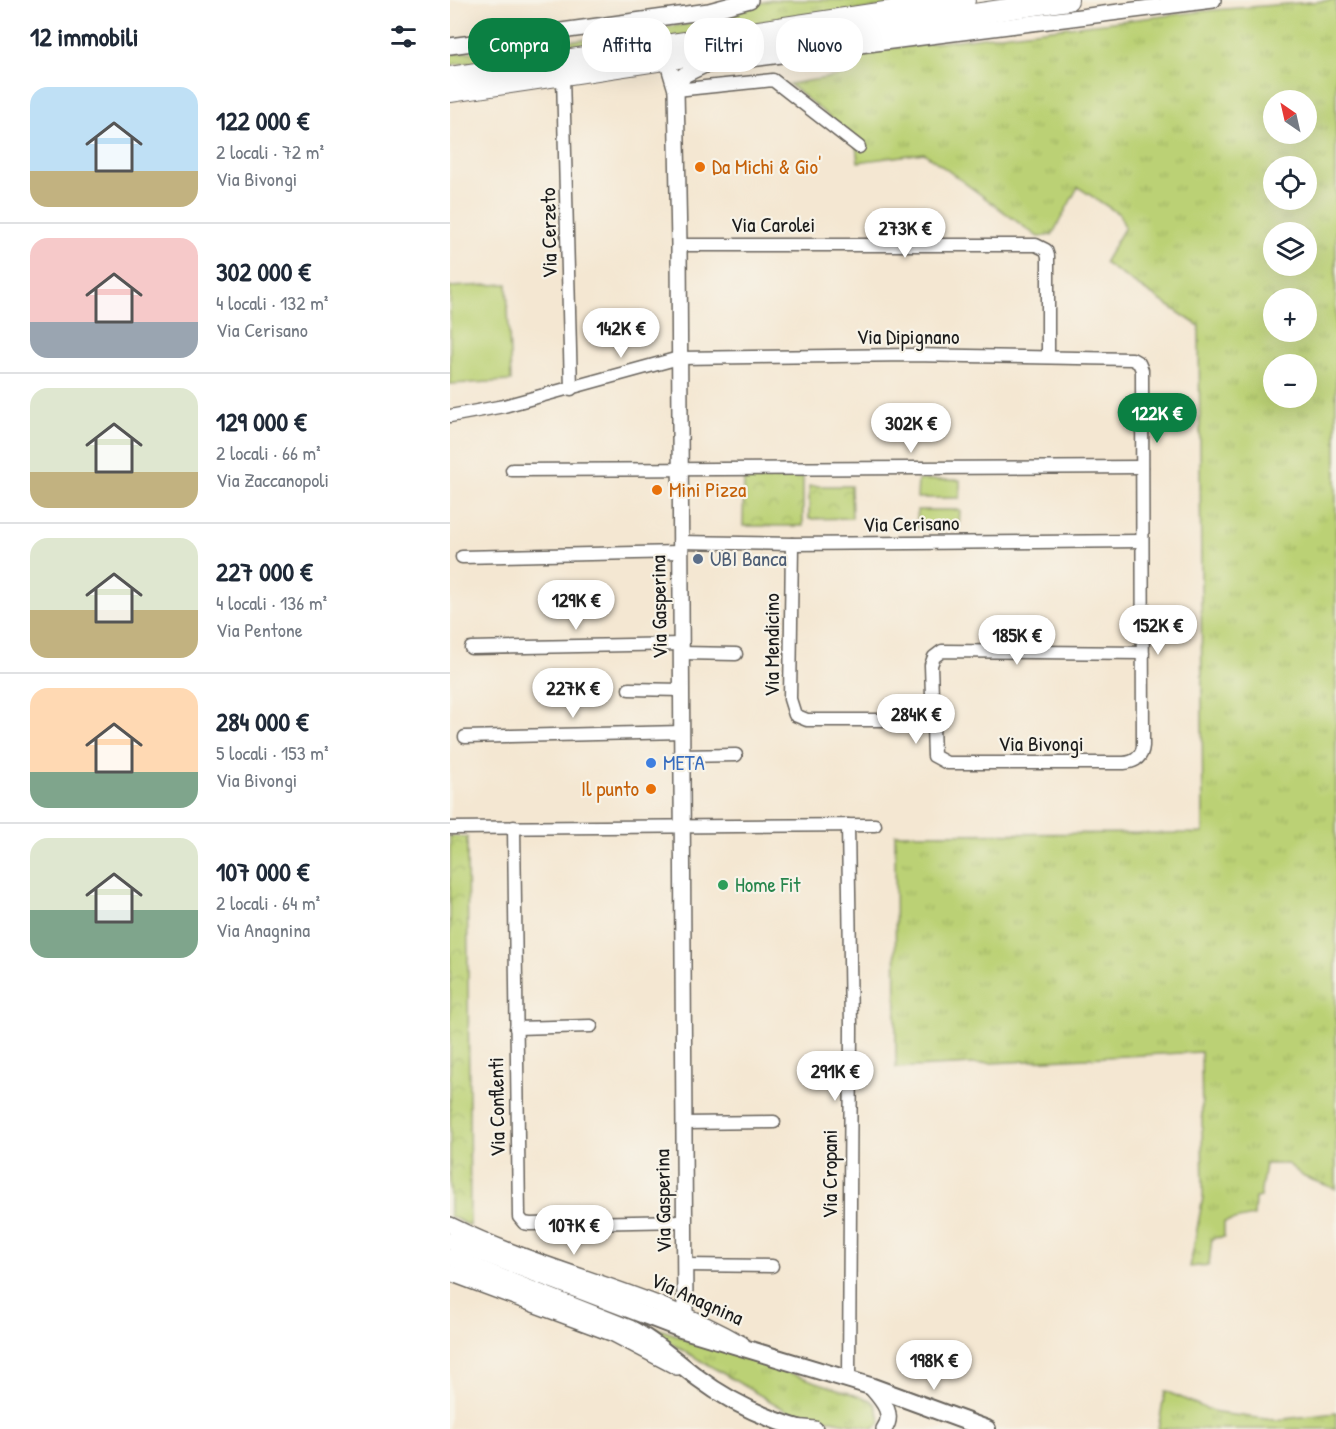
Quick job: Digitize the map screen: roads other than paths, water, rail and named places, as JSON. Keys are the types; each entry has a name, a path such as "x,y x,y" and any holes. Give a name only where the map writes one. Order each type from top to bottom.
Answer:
{"main road":[{"path":"672,51 965,0"},
{"path":"672,59 1068,0"},
{"path":"450,77 582,64"},
{"path":"450,92 563,76 582,70"},
{"name":"Via Anagnina","path":"450,1241 681,1329 849,1379 987,1429"},
{"path":"450,1257 631,1329 665,1350 698,1378 742,1404 797,1428"}],"street":[{"path":"764,57 1213,0"},
{"path":"657,18 709,11 744,1"},
{"path":"919,22 1007,25"},
{"path":"450,46 582,28"},
{"path":"764,46 769,44"},
{"name":"Via Gasperina","path":"671,72 676,90 679,245 685,1315"},
{"path":"676,90 682,77 691,72"},
{"name":"Via Cerzeto","path":"563,76 571,389"},
{"path":"676,90 773,80 860,147"},
{"name":"Via Carolei","path":"679,245 1036,244 1046,250 1048,258 1048,357"},
{"name":"Via Dipignano","path":"450,416 504,406 679,358 911,355 1128,358 1138,362"},
{"name":"Via Bivongi","path":"1138,362 1142,370 1143,653 1142,748 1137,759 1130,763 944,763 935,759 932,753 932,662 942,651 1143,653"},
{"path":"512,470 1142,467"},
{"name":"Via Cerisano","path":"462,557 792,544 1142,541"},
{"name":"Via Mendicino","path":"792,544 790,699 795,715 807,720 931,720"},
{"path":"471,648 681,649 736,654"},
{"path":"629,689 681,690"},
{"path":"465,738 682,732"},
{"path":"681,756 736,755"},
{"name":"Via Cropani","path":"848,825 851,1021 849,1379"},
{"path":"450,828 875,825"},
{"name":"Via Conflenti","path":"514,827 518,1211 521,1220 530,1224 685,1221"},
{"path":"516,1028 591,1026"},
{"name":"Via Gasperina","path":"683,1123 774,1122"},
{"name":"Via Anagnina","path":"450,1225 486,1241 685,1315 758,1353"},
{"path":"685,1265 772,1266"},
{"path":"450,1273 614,1334 698,1378"},
{"path":"870,1386 884,1403 888,1413 884,1429"},
{"path":"797,1428 815,1429"}],"place":[{"name":"Da Michi & Gio'","path":"700,167"},
{"name":"Mini Pizza","path":"657,490"},
{"name":"UBI Banca","path":"698,559"},
{"name":"META","path":"651,763"},
{"name":"Il punto","path":"651,789"},
{"name":"Home Fit","path":"723,885"}]}
